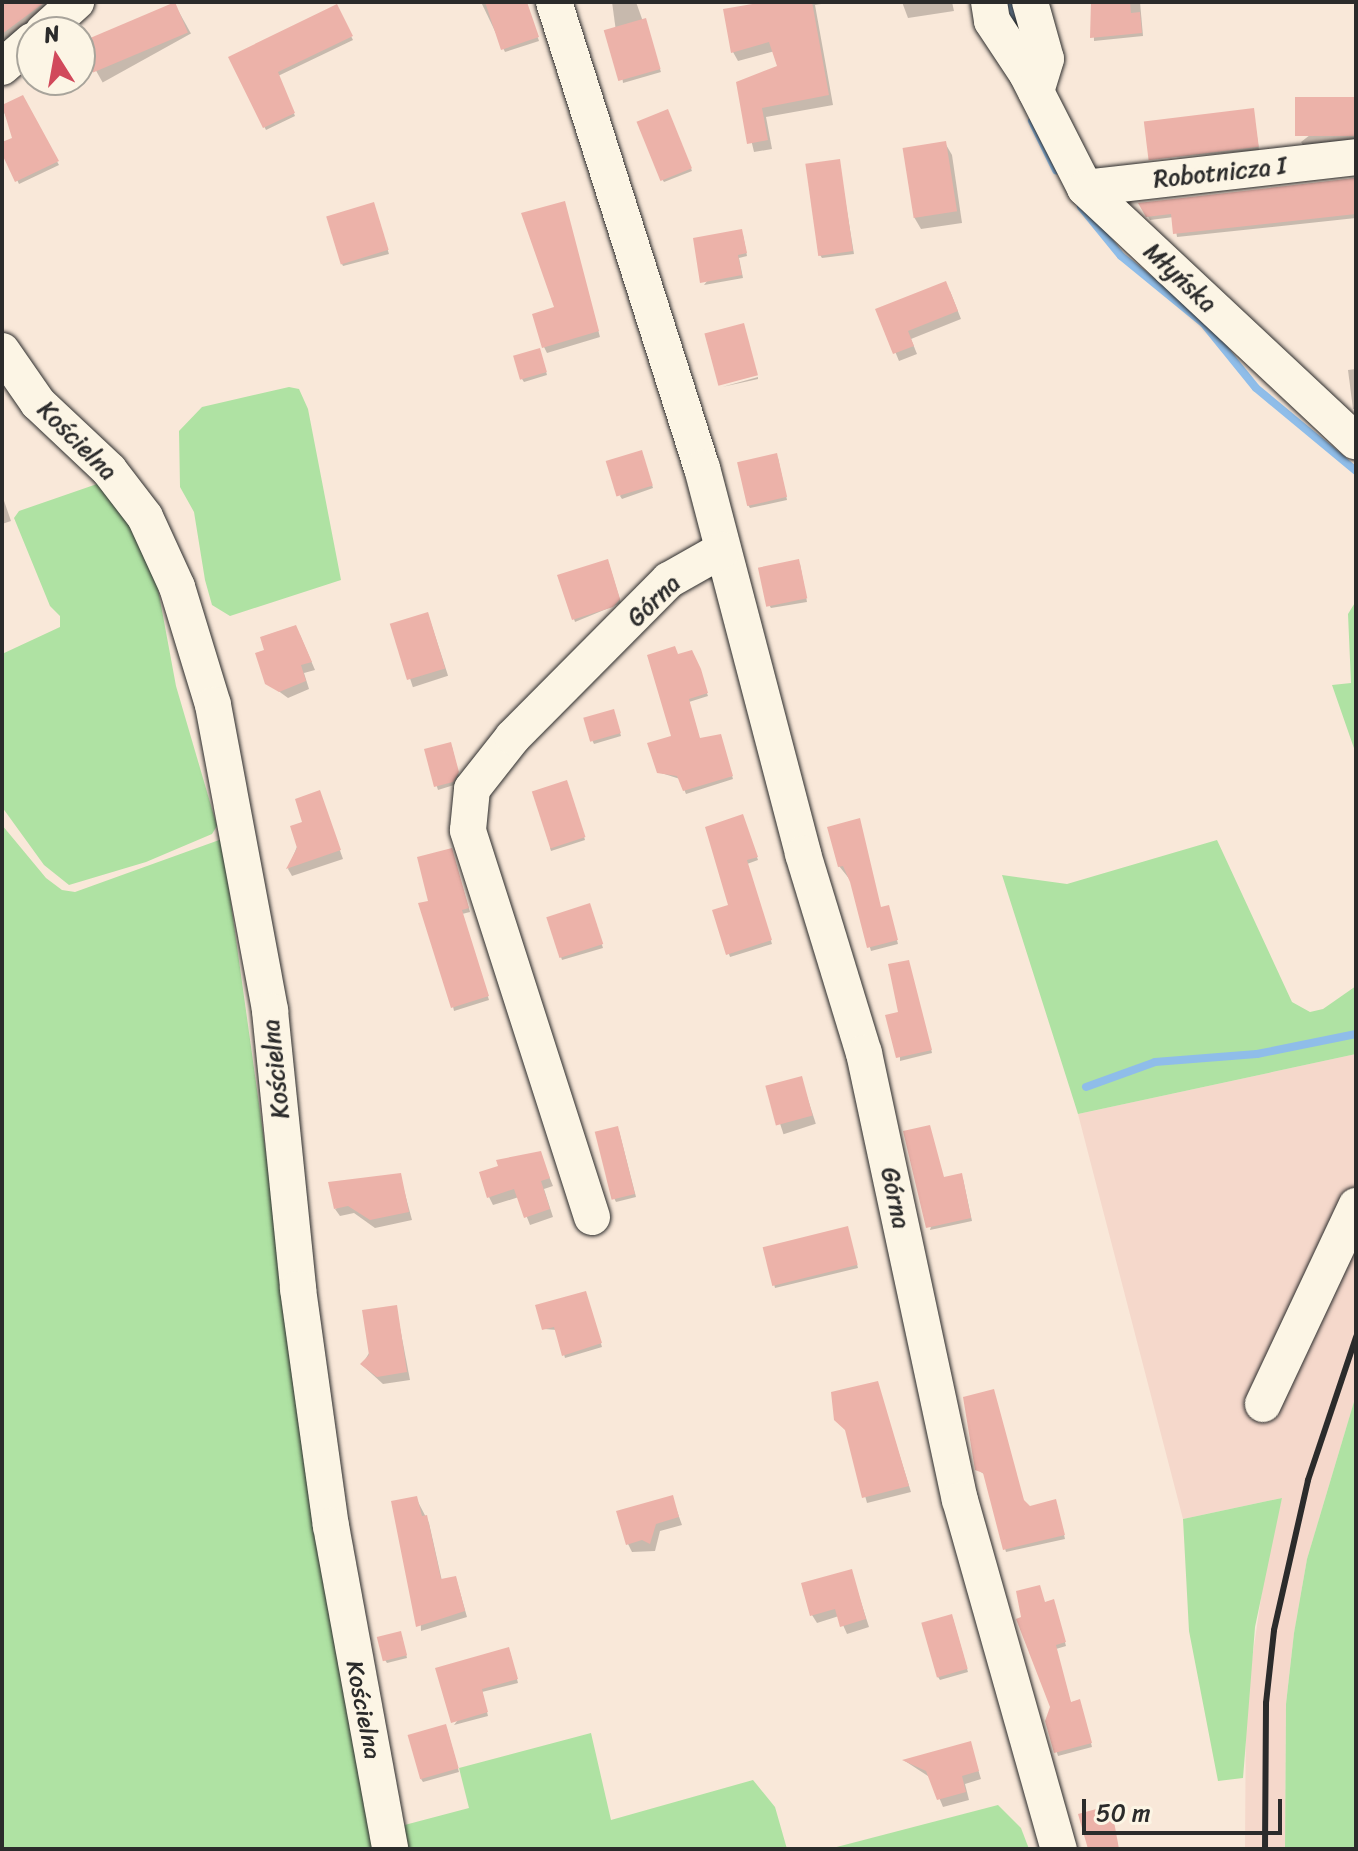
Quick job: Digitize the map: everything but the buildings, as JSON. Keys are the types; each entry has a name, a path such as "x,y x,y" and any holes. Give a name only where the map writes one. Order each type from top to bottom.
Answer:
{"street":[{"path":"61,16 76,2"},
{"name":"Górna","path":"554,2 702,468 803,854 864,1053 960,1500 1059,1849"},
{"name":"Młyńska","path":"989,2 1085,188 1356,442"},
{"path":"1024,73 1046,59 1030,2"},
{"name":"Robotnicza I","path":"1085,188 1356,157"},
{"name":"Kościelna","path":"2,351 38,403 109,470 145,517 177,587 213,705 270,1011 298,1289 331,1526 390,1849"},
{"name":"Górna","path":"592,1217 468,830 472,789 513,737 669,580 722,550"},
{"path":"1263,1404 1356,1206"}],"shaded area":[{"path":"1356,1054 1356,1395 1307,1559 1294,1633 1286,1704 1285,1849 1245,1849 1246,1701 1268,1550 1282,1498 1183,1519 1078,1114"}],"green space":[{"path":"289,387 299,389 308,409 341,580 230,616 212,605 205,580 194,512 180,487 179,431 202,407"},
{"path":"97,484 110,492 159,570 158,589 176,686 217,826 212,834 146,862 69,885 44,865 2,807 2,654 60,627 60,616 50,606 14,518 19,511"},
{"path":"1356,601 1356,754 1332,685 1351,683 1348,614"},
{"path":"2,825 46,878 62,890 75,892 222,839 335,1648 377,1849 2,1849"},
{"path":"1217,840 1292,1002 1310,1012 1323,1009 1356,986 1356,1054 1078,1114 1002,875 1067,884"},
{"path":"1356,1395 1356,1849 1285,1849 1286,1704 1294,1633 1307,1559"},
{"path":"1282,1498 1255,1627 1243,1778 1218,1781 1189,1631 1183,1519"},
{"path":"591,1733 611,1820 753,1780 775,1807 787,1849 402,1849 397,1827 469,1808 459,1768"},
{"path":"998,1805 1021,1828 1029,1849 829,1849"}],"waterway":[{"path":"1011,2 1019,34"},
{"path":"1032,121 1056,170"},
{"path":"1081,207 1121,256 1204,324 1256,388 1356,471"},
{"path":"1086,1087 1155,1062 1257,1054 1356,1034"}],"railway":[{"path":"1265,1849 1266,1703 1274,1630 1308,1480 1356,1337"}]}
